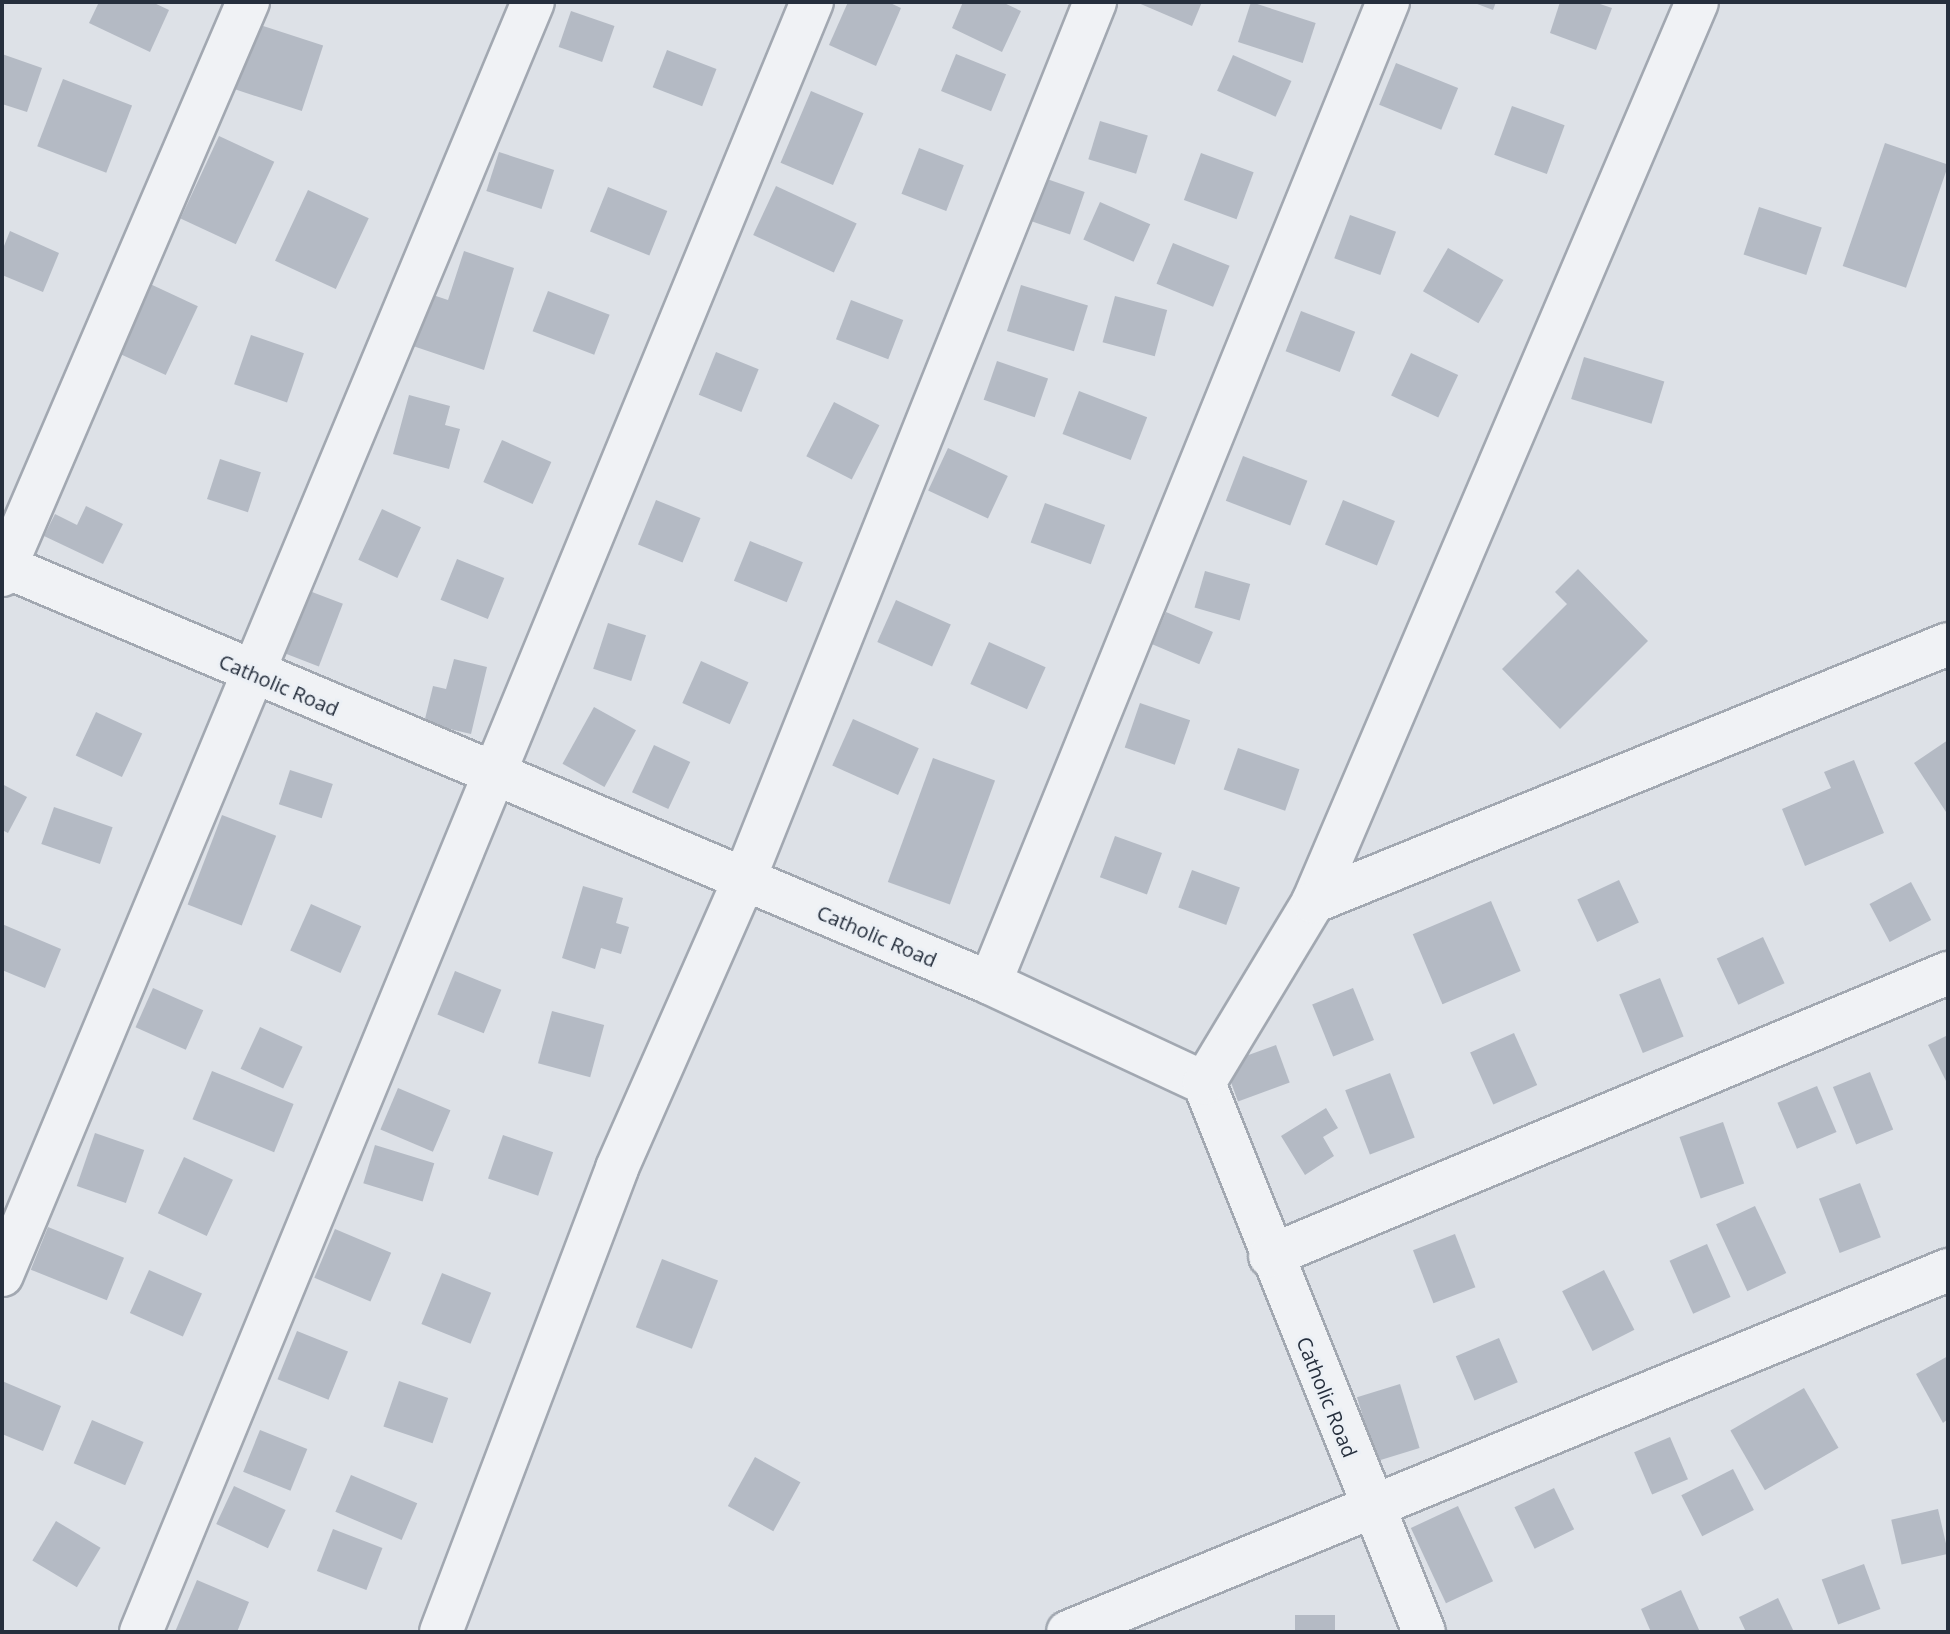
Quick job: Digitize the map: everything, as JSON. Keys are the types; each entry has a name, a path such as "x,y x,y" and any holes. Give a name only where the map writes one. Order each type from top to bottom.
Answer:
{"street":[{"path":"3,569 248,2"},
{"path":"2,1275 533,2"},
{"path":"141,1632 812,2"},
{"path":"441,1632 634,1128 744,880 1095,2"},
{"path":"990,983 1388,2"},
{"path":"1204,1083 1313,902 1697,2"},
{"name":"Catholic Road","path":"3,569 990,983 1204,1083 1270,1256 1424,1632"},
{"path":"1313,902 1948,644"},
{"path":"1270,1256 1948,973"},
{"path":"1068,1632 1948,1270"}],"building":[{"path":"99,2 152,2 169,10 150,52 89,23"},
{"path":"848,2 888,2 901,8 876,66 829,45"},
{"path":"963,2 1002,2 1021,11 1002,52 952,28"},
{"path":"1136,2 1202,2 1192,26"},
{"path":"1251,2 1316,23 1303,63 1238,42"},
{"path":"1472,2 1496,2 1493,10"},
{"path":"1560,2 1594,2 1612,8 1596,50 1550,33"},
{"path":"571,11 614,26 602,62 559,47"},
{"path":"248,21 323,45 302,111 227,87"},
{"path":"667,50 716,69 702,106 653,87"},
{"path":"2,54 42,68 27,112 2,104"},
{"path":"956,54 1006,74 991,111 941,91"},
{"path":"1233,55 1291,81 1276,117 1217,91"},
{"path":"1396,63 1458,88 1441,130 1379,105"},
{"path":"63,79 132,106 106,173 37,146"},
{"path":"811,91 863,113 833,185 781,163"},
{"path":"1512,106 1565,125 1547,174 1494,155"},
{"path":"1100,121 1148,136 1136,174 1088,159"},
{"path":"219,136 274,162 236,244 181,218"},
{"path":"1885,143 1948,165 1906,288 1843,266"},
{"path":"919,148 964,165 946,211 901,194"},
{"path":"499,152 554,170 541,209 486,191"},
{"path":"1201,153 1254,172 1237,219 1184,200"},
{"path":"1044,178 1085,192 1070,235 1029,221"},
{"path":"776,186 857,224 834,273 753,235"},
{"path":"608,187 667,211 649,255 590,232"},
{"path":"308,190 369,218 336,289 275,261"},
{"path":"1100,202 1150,224 1134,262 1083,239"},
{"path":"1759,207 1822,227 1806,275 1744,255"},
{"path":"1350,215 1396,232 1380,275 1334,258"},
{"path":"10,231 59,253 43,292 2,275 2,251"},
{"path":"1173,243 1230,266 1213,307 1157,284"},
{"path":"1448,248 1503,280 1478,323 1423,291"},
{"path":"464,251 514,268 484,370 413,346 430,294 448,300"},
{"path":"148,283 198,306 166,375 116,352"},
{"path":"1021,285 1088,305 1074,351 1007,331"},
{"path":"548,291 610,315 594,355 533,331"},
{"path":"1115,296 1167,310 1155,356 1103,342"},
{"path":"851,300 903,320 888,359 836,339"},
{"path":"1301,311 1355,332 1340,372 1286,351"},
{"path":"251,335 304,353 287,402 234,384"},
{"path":"716,352 759,369 741,412 699,395"},
{"path":"1411,353 1458,375 1438,418 1391,396"},
{"path":"1584,357 1664,382 1651,424 1571,399"},
{"path":"997,361 1048,379 1035,417 984,400"},
{"path":"1079,391 1147,417 1131,460 1063,434"},
{"path":"409,395 450,406 445,425 460,429 449,469 393,454"},
{"path":"834,402 879,425 852,480 806,456"},
{"path":"502,440 551,462 533,504 483,482"},
{"path":"948,448 1008,476 988,518 928,491"},
{"path":"1243,456 1307,481 1290,526 1226,501"},
{"path":"220,459 261,472 248,512 207,499"},
{"path":"656,500 701,518 683,562 638,545"},
{"path":"1343,500 1395,521 1377,565 1325,545"},
{"path":"1045,503 1105,525 1091,564 1031,542"},
{"path":"86,506 123,524 103,564 44,536 55,514 77,525"},
{"path":"382,509 421,527 397,578 358,560"},
{"path":"750,541 803,562 787,602 734,581"},
{"path":"457,559 504,578 488,619 441,600"},
{"path":"1578,569 1648,641 1560,729 1502,669 1567,604 1555,592"},
{"path":"1205,571 1250,584 1240,620 1195,608"},
{"path":"299,587 343,604 319,666 275,650"},
{"path":"896,600 951,624 932,666 877,642"},
{"path":"1166,612 1213,632 1199,664 1152,644"},
{"path":"608,623 646,635 631,681 593,669"},
{"path":"989,642 1046,667 1027,709 970,684"},
{"path":"454,659 487,667 471,734 424,723 433,686 446,689"},
{"path":"701,661 749,682 730,724 682,703"},
{"path":"1140,703 1190,720 1175,765 1125,747"},
{"path":"594,707 636,730 604,787 562,764"},
{"path":"96,712 142,734 122,777 76,756"},
{"path":"853,719 919,748 898,795 832,766"},
{"path":"1948,740 1948,815 1914,763"},
{"path":"654,745 690,762 668,809 632,792"},
{"path":"1238,748 1299,769 1285,811 1224,790"},
{"path":"933,758 995,781 950,905 888,882"},
{"path":"1854,760 1884,833 1805,866 1782,809 1831,788 1824,772"},
{"path":"290,770 333,784 322,818 279,804"},
{"path":"2,784 27,797 8,833 2,830"},
{"path":"54,807 113,827 100,864 41,844"},
{"path":"222,815 276,836 242,925 188,905"},
{"path":"1115,836 1162,853 1147,894 1100,877"},
{"path":"1192,870 1240,887 1226,925 1178,908"},
{"path":"1619,880 1639,923 1597,942 1577,899"},
{"path":"1911,882 1931,920 1890,942 1870,904"},
{"path":"583,886 623,898 616,923 629,927 621,954 601,948 595,969 562,958"},
{"path":"1491,901 1521,971 1442,1004 1413,934"},
{"path":"311,904 361,926 341,973 290,951"},
{"path":"2,924 61,949 45,988 2,970"},
{"path":"1763,937 1785,983 1738,1005 1717,959"},
{"path":"455,971 501,990 484,1033 437,1015"},
{"path":"1660,978 1684,1036 1643,1053 1619,994"},
{"path":"153,988 203,1010 186,1050 136,1027"},
{"path":"1353,988 1374,1040 1333,1056 1312,1004"},
{"path":"552,1011 604,1025 590,1077 538,1063"},
{"path":"260,1027 303,1047 283,1089 241,1069"},
{"path":"1514,1033 1537,1085 1493,1105 1470,1053"},
{"path":"1948,1035 1948,1085 1928,1045"},
{"path":"1276,1045 1290,1083 1238,1101 1224,1064"},
{"path":"212,1071 294,1104 274,1152 193,1119"},
{"path":"1870,1072 1893,1129 1856,1144 1833,1087"},
{"path":"1390,1073 1415,1137 1370,1155 1345,1090"},
{"path":"1817,1086 1837,1132 1797,1149 1777,1103"},
{"path":"398,1088 450,1110 433,1152 380,1129"},
{"path":"1326,1108 1338,1128 1323,1137 1334,1156 1305,1175 1281,1136"},
{"path":"1723,1122 1744,1183 1701,1198 1680,1137"},
{"path":"95,1133 144,1150 126,1203 77,1186"},
{"path":"503,1135 553,1152 538,1196 488,1178"},
{"path":"375,1145 434,1163 423,1201 363,1183"},
{"path":"184,1157 233,1180 207,1236 158,1213"},
{"path":"1860,1183 1881,1237 1840,1253 1819,1199"},
{"path":"1755,1206 1786,1273 1747,1291 1716,1224"},
{"path":"48,1227 124,1258 107,1300 31,1270"},
{"path":"335,1229 391,1253 370,1302 314,1278"},
{"path":"1455,1234 1475,1287 1433,1303 1413,1250"},
{"path":"1707,1244 1731,1297 1693,1314 1670,1261"},
{"path":"662,1259 718,1281 692,1349 636,1327"},
{"path":"149,1270 202,1294 183,1337 130,1313"},
{"path":"1604,1270 1634,1330 1593,1351 1562,1291"},
{"path":"442,1273 491,1293 471,1344 421,1324"},
{"path":"297,1331 348,1352 329,1400 278,1379"},
{"path":"1499,1338 1518,1382 1474,1401 1456,1356"},
{"path":"1948,1356 1948,1419 1943,1423 1916,1374"},
{"path":"2,1381 61,1406 43,1451 2,1434"},
{"path":"399,1381 448,1398 433,1443 383,1426"},
{"path":"1400,1384 1420,1448 1377,1461 1357,1397"},
{"path":"1804,1388 1838,1448 1765,1490 1730,1430"},
{"path":"92,1420 144,1442 125,1485 74,1463"},
{"path":"260,1430 307,1449 290,1491 243,1472"},
{"path":"1670,1437 1688,1479 1652,1495 1634,1452"},
{"path":"755,1457 800,1482 773,1531 728,1506"},
{"path":"1733,1469 1754,1510 1702,1536 1681,1495"},
{"path":"351,1475 417,1503 402,1540 335,1512"},
{"path":"234,1486 286,1510 268,1548 216,1524"},
{"path":"1554,1488 1574,1529 1535,1549 1514,1507"},
{"path":"1458,1506 1493,1581 1446,1603 1411,1528"},
{"path":"1938,1509 1948,1554 1902,1565 1891,1520"},
{"path":"56,1521 101,1548 77,1587 32,1560"},
{"path":"333,1529 382,1548 366,1590 317,1571"},
{"path":"1864,1564 1880,1609 1838,1624 1822,1579"},
{"path":"197,1580 249,1602 237,1632 175,1632"},
{"path":"1681,1590 1700,1632 1651,1632 1641,1609"},
{"path":"1778,1598 1794,1632 1746,1632 1739,1617"},
{"path":"1295,1615 1335,1615 1335,1632 1295,1632"}]}
